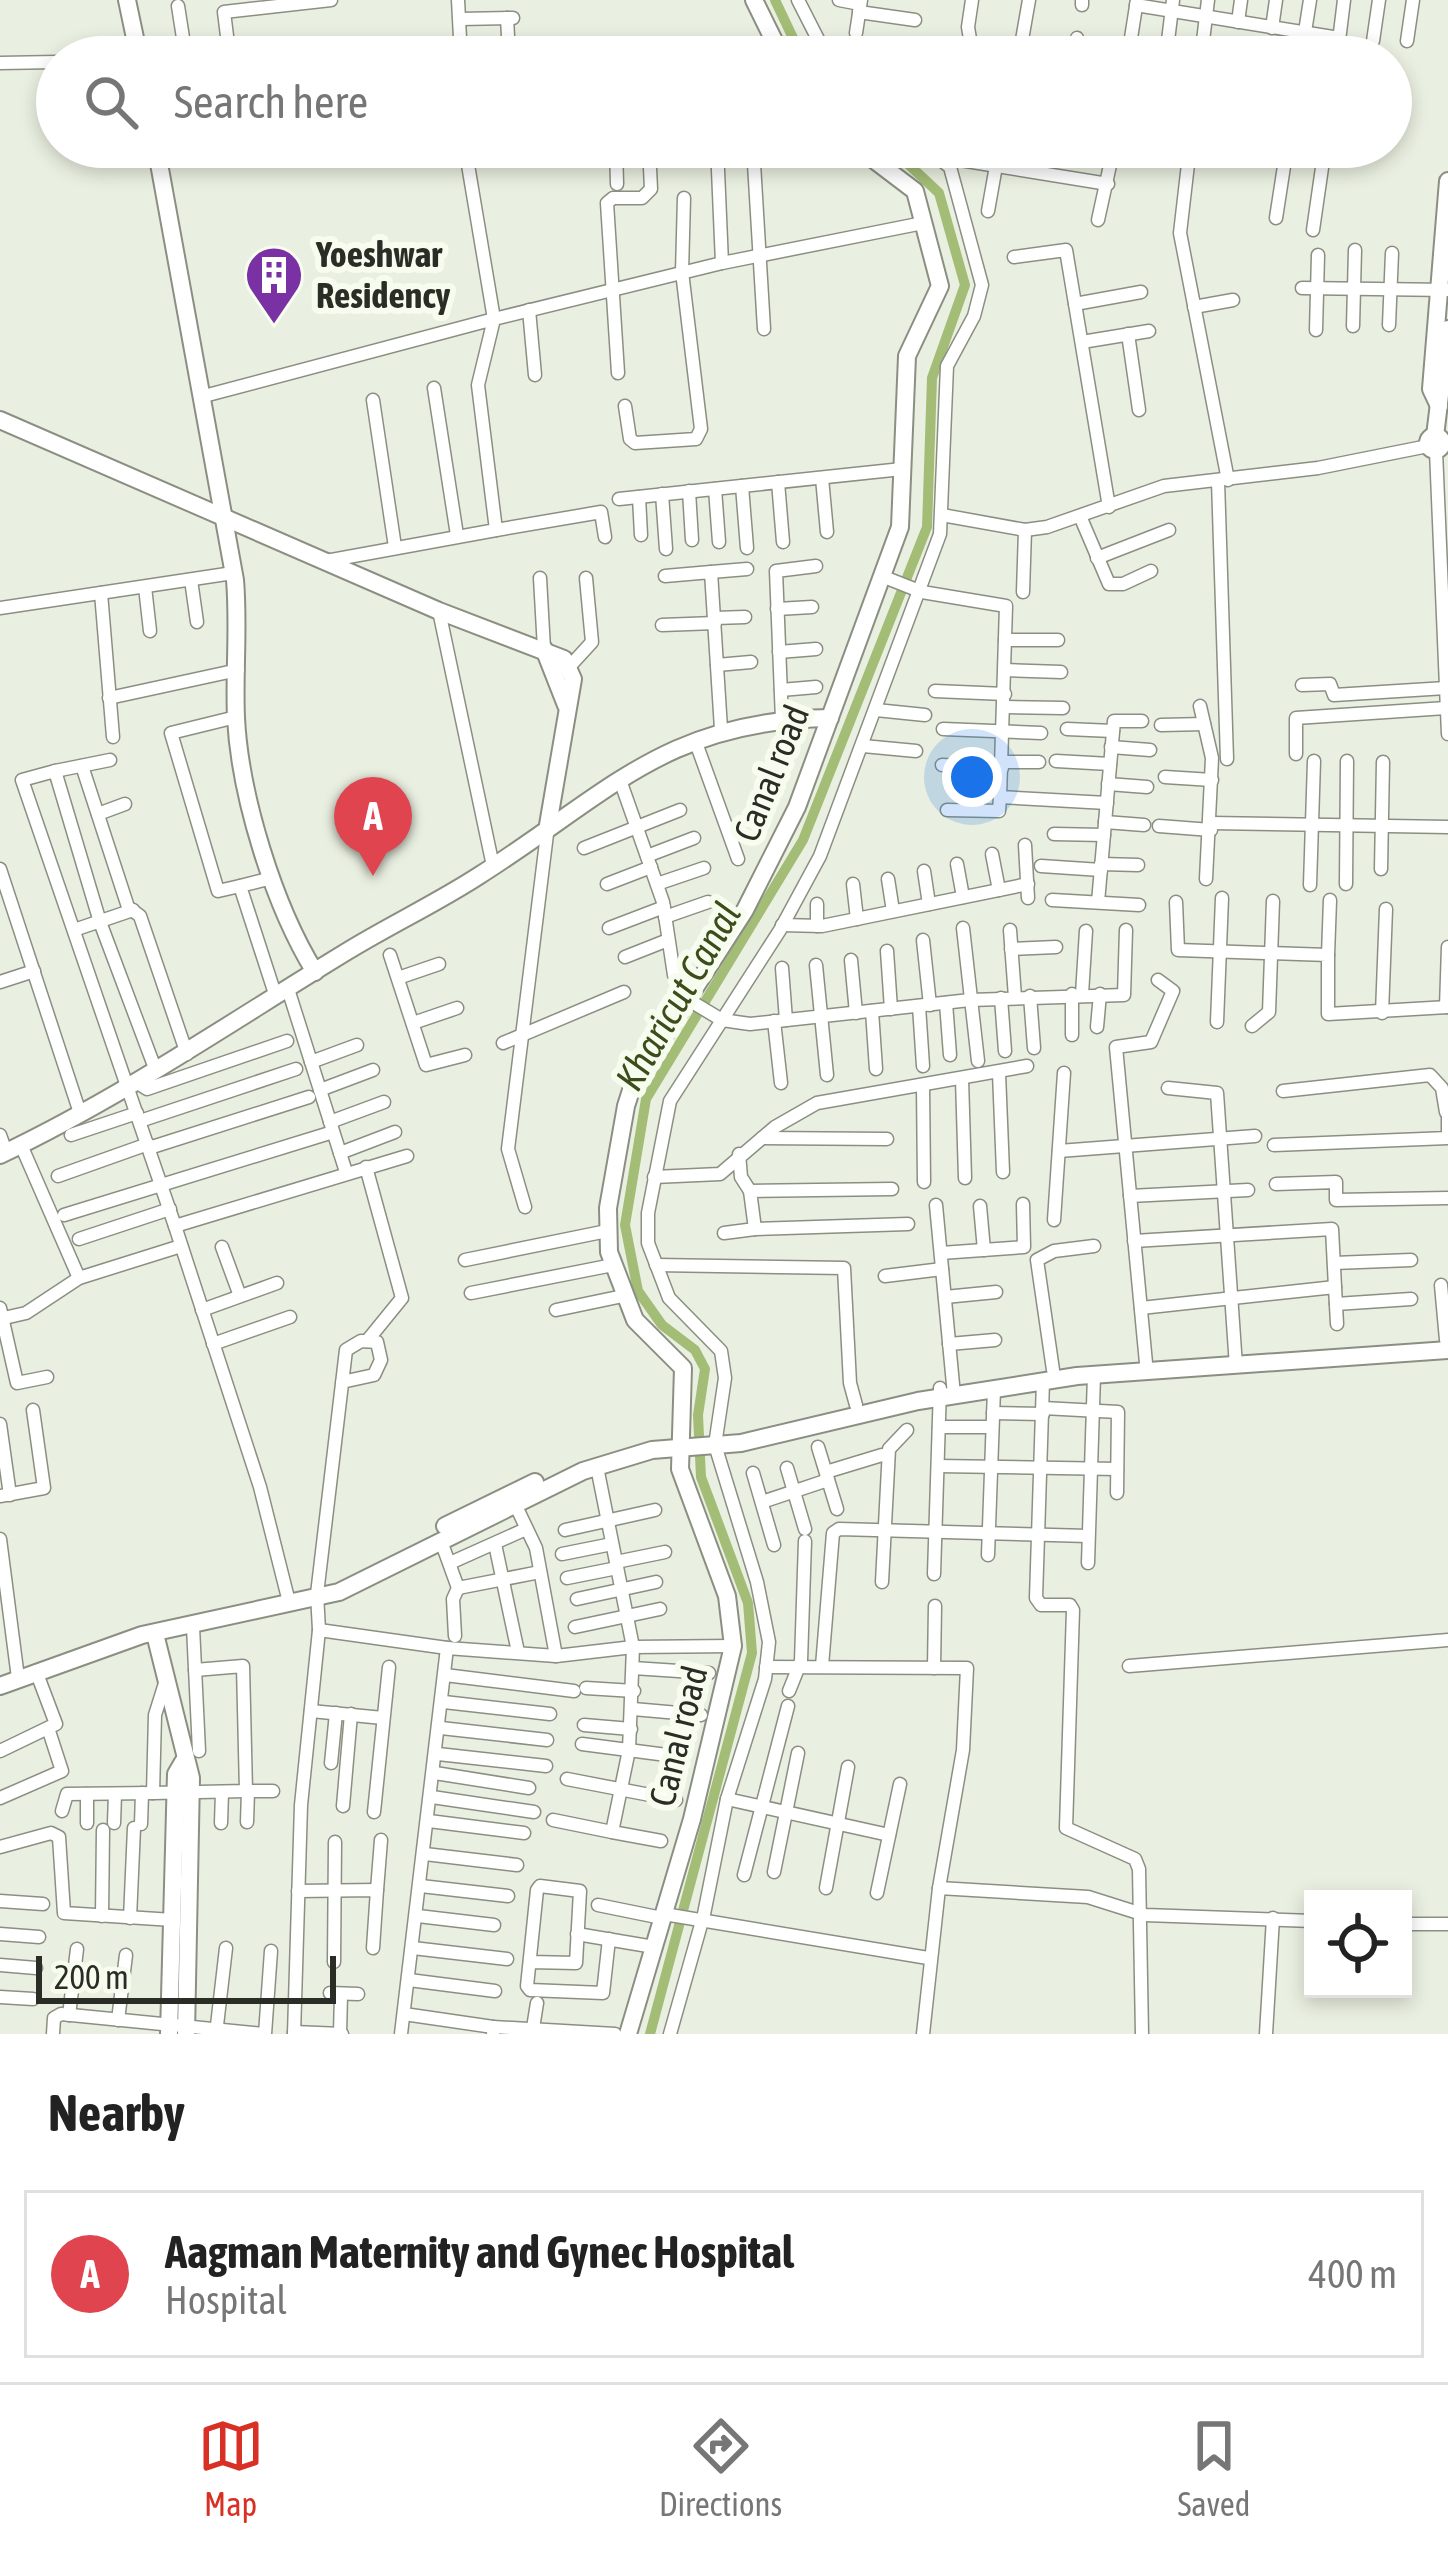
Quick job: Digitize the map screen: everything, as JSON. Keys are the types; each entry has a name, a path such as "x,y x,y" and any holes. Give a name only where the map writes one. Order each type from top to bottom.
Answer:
{"street":[{"path":"127,0 135,36"},
{"path":"227,36 224,12 331,0"},
{"path":"458,0 460,36"},
{"path":"754,0 772,36"},
{"path":"798,0 816,36"},
{"path":"839,0 915,20"},
{"path":"970,36 972,0"},
{"path":"1023,36 1029,0"},
{"path":"1204,36 1208,0"},
{"path":"1238,22 1241,0"},
{"path":"1272,28 1276,0"},
{"path":"1304,36 1310,0"},
{"path":"1340,36 1344,0"},
{"path":"1374,36 1379,0"},
{"path":"1408,36 1414,0"},
{"path":"1132,36 1137,3 1326,36"},
{"path":"856,33 860,5"},
{"path":"178,6 183,36"},
{"path":"1169,36 1173,6"},
{"path":"460,19 510,18 509,36"},
{"path":"0,64 36,63"},
{"path":"160,168 204,396 218,511 233,573 240,670 236,718 272,878 290,932 315,972"},
{"path":"469,168 494,320 478,386 496,530"},
{"path":"617,168 617,184"},
{"path":"618,373 609,290 607,203 613,198 642,198 651,189 650,168"},
{"path":"718,168 722,263"},
{"path":"754,168 764,328"},
{"name":"Canal road","path":"628,2034 664,1915 733,1646 727,1596 680,1442 683,1367 644,1331 623,1296 607,1231 633,1084 689,1001 783,838 888,578 900,526 907,356 940,286 915,191 885,168"},
{"path":"670,2034 766,1666 767,1616 715,1442 725,1378 721,1351 669,1298 647,1232 655,1178 670,1101 782,925 827,839 920,590 941,515 947,366 974,316 982,285 950,168"},
{"path":"988,211 996,168"},
{"path":"1008,168 1108,184"},
{"path":"1098,220 1111,168"},
{"path":"1188,168 1180,233 1223,481 1227,759"},
{"path":"1276,218 1284,168"},
{"path":"1313,230 1322,168"},
{"path":"1443,405 1431,388 1448,181"},
{"path":"626,406 630,440 635,442 696,439 701,429 682,272 684,198"},
{"path":"204,396 682,272 923,223"},
{"path":"1014,257 1064,248 1109,507"},
{"path":"1353,326 1355,250"},
{"path":"1389,325 1392,253"},
{"path":"1316,330 1310,288 1318,255"},
{"path":"1310,288 1442,290"},
{"path":"1076,304 1142,292"},
{"path":"1195,307 1233,300"},
{"path":"529,310 536,375"},
{"path":"1448,329 1443,405 1433,444 1445,514 1448,734"},
{"path":"1082,342 1148,332"},
{"path":"1128,334 1139,410"},
{"path":"434,388 458,535"},
{"path":"373,400 395,547"},
{"path":"0,420 439,611 544,649 570,666"},
{"path":"941,515 1024,530 1164,486 1223,481 1433,444"},
{"path":"619,499 902,469"},
{"path":"822,478 827,532"},
{"path":"778,482 783,542"},
{"path":"742,486 747,548"},
{"path":"715,489 719,542"},
{"path":"689,491 692,540"},
{"path":"662,494 666,549"},
{"path":"638,496 641,535"},
{"path":"326,561 601,512 605,537"},
{"path":"1080,516 1114,586 1151,571"},
{"path":"1023,592 1024,530"},
{"path":"1097,558 1169,530"},
{"path":"782,720 776,571 816,566"},
{"path":"664,576 747,569"},
{"path":"711,572 722,729"},
{"path":"0,608 233,573"},
{"path":"540,578 544,649 566,706"},
{"path":"525,1207 508,1149 570,666 592,642 586,578"},
{"path":"888,578 920,590 1006,606 999,811 947,810"},
{"path":"191,580 197,622"},
{"path":"145,586 150,631"},
{"path":"101,593 113,737"},
{"path":"777,609 812,607"},
{"path":"439,611 493,866"},
{"path":"662,626 745,617"},
{"path":"1005,640 1058,640"},
{"path":"779,652 816,649"},
{"path":"718,665 751,662"},
{"path":"109,698 240,670"},
{"path":"1005,670 1061,672"},
{"path":"1303,685 1330,684 1334,694 1446,688"},
{"path":"781,690 816,687"},
{"path":"934,691 1063,708"},
{"path":"1200,706 1212,780 1206,879"},
{"path":"1296,754 1296,718 1447,708"},
{"path":"876,710 925,716"},
{"path":"236,718 171,733 218,891 272,878"},
{"path":"79,1278 7,1146 156,1072 315,972 385,942 548,825 695,740 722,729 830,718"},
{"path":"1098,902 1114,721 1142,721"},
{"path":"1161,725 1204,724"},
{"path":"943,729 1041,733"},
{"path":"1067,729 1113,731"},
{"path":"695,740 738,859"},
{"path":"862,746 916,751"},
{"path":"1111,747 1150,750"},
{"path":"110,760 22,780 133,1084 148,1146 260,1487 289,1602"},
{"path":"1056,760 1110,764"},
{"path":"1310,884 1314,761"},
{"path":"1346,884 1347,761"},
{"path":"942,765 1039,762"},
{"path":"1381,869 1383,762"},
{"path":"82,766 187,1054"},
{"path":"56,771 100,922 156,1072"},
{"path":"1165,777 1212,780"},
{"path":"620,780 657,884 674,975 689,1001 722,1020 780,1021 1015,997 1124,995 1126,930"},
{"path":"1108,784 1147,787"},
{"path":"1000,797 1107,803"},
{"path":"98,814 125,804"},
{"path":"584,848 680,810"},
{"path":"1054,834 1152,825 1448,826"},
{"path":"607,884 694,838"},
{"path":"782,925 817,926 999,890 1028,891 1024,845"},
{"path":"992,854 999,890"},
{"path":"957,864 964,897"},
{"path":"1041,866 1138,865"},
{"path":"657,884 704,868"},
{"path":"0,869 80,1113"},
{"path":"925,871 929,904"},
{"path":"888,879 893,911"},
{"path":"853,884 857,919"},
{"path":"240,886 311,1062 314,1093 332,1127 346,1172"},
{"path":"1217,1022 1222,898"},
{"path":"1052,900 1139,905"},
{"path":"1330,900 1328,1014 1447,1007 1448,947"},
{"path":"1252,1026 1269,1012 1273,901"},
{"path":"608,928 708,902"},
{"path":"1176,902 1173,943 1178,950 1328,955"},
{"path":"817,904 817,926"},
{"path":"1382,1013 1386,909"},
{"path":"74,930 133,910"},
{"path":"0,919 15,914"},
{"path":"963,928 978,1061"},
{"path":"1005,1051 1015,997 1010,930"},
{"path":"1072,1035 1086,931"},
{"path":"625,957 668,940"},
{"path":"923,940 923,1066"},
{"path":"385,942 426,1066 465,1055"},
{"path":"1011,949 1056,947"},
{"path":"887,951 891,1009"},
{"path":"851,960 856,1013"},
{"path":"398,978 439,964"},
{"path":"816,965 827,1075"},
{"path":"782,968 782,1083"},
{"path":"0,982 34,971"},
{"path":"1146,1363 1116,1047 1151,1042 1173,991 1158,980"},
{"path":"503,1043 624,992"},
{"path":"1097,1027 1100,994"},
{"path":"1015,997 1034,1048"},
{"path":"946,1003 950,1055"},
{"path":"413,1023 458,1008"},
{"path":"872,1011 876,1069"},
{"path":"133,1084 147,1089 287,1041"},
{"path":"311,1062 357,1046"},
{"path":"655,1178 706,1179 720,1174 760,1138 817,1103 1027,1066"},
{"path":"71,1135 296,1070"},
{"path":"58,1176 373,1070"},
{"path":"999,1073 1003,1172"},
{"path":"1054,1220 1064,1073"},
{"path":"1274,1144 1448,1139 1442,1088 1430,1075 1283,1091"},
{"path":"962,1079 965,1178"},
{"path":"923,1086 924,1182"},
{"path":"1168,1088 1217,1093 1236,1362"},
{"path":"64,1215 332,1127 384,1102"},
{"path":"340,1153 395,1132"},
{"path":"1059,1151 1255,1136"},
{"path":"760,1138 887,1138"},
{"path":"739,1154 755,1228"},
{"path":"176,1226 407,1156"},
{"path":"358,1994 336,1994 341,2034 295,2033 298,1891 319,1630 317,1594 346,1350 367,1341 402,1298 366,1167"},
{"path":"1276,1184 1336,1182 1336,1200 1448,1198"},
{"path":"750,1191 892,1189"},
{"path":"1130,1196 1248,1190"},
{"path":"941,1253 1024,1246 1023,1204"},
{"path":"934,1574 939,1427 947,1392 949,1344 936,1205"},
{"path":"980,1206 984,1250"},
{"path":"80,1239 170,1209"},
{"path":"724,1232 908,1224"},
{"path":"1134,1241 1332,1229 1337,1324"},
{"path":"465,1260 607,1231"},
{"path":"46,1377 17,1383 1,1315 26,1313 79,1278 182,1246"},
{"path":"1094,1246 1054,1251 1036,1260 1048,1376 1042,1411 1037,1602 1070,1605 1073,1610 1066,1828 1135,1859 1141,1914 1142,2034"},
{"path":"222,1247 240,1296"},
{"path":"1334,1263 1411,1260"},
{"path":"471,1293 613,1265"},
{"path":"656,1265 844,1268 850,1383 856,1405"},
{"path":"885,1276 942,1269"},
{"path":"202,1310 277,1283"},
{"path":"317,1594 578,1462 646,1440 816,1438 947,1392 994,1389 1048,1376 1448,1344 1441,1285"},
{"path":"1141,1308 1335,1287"},
{"path":"945,1297 996,1292"},
{"path":"556,1310 623,1296"},
{"path":"1336,1304 1411,1299"},
{"path":"213,1344 290,1317"},
{"path":"949,1344 995,1340"},
{"path":"342,1382 374,1375 381,1360 377,1342 367,1341"},
{"path":"715,1442 856,1405 1146,1363 1236,1362"},
{"path":"1088,1563 1094,1375"},
{"path":"988,1555 994,1389"},
{"path":"939,1427 1042,1411 1093,1408 1118,1412 1117,1492"},
{"path":"0,1424 5,1495 44,1488 33,1410"},
{"path":"882,1582 890,1445 907,1430"},
{"path":"816,1438 837,1509"},
{"path":"0,1686 36,1670 155,1634 339,1592 597,1467 680,1442"},
{"path":"762,1502 882,1454"},
{"path":"938,1466 1118,1469"},
{"path":"597,1467 633,1647 629,1750 612,1832"},
{"path":"787,1468 805,1535 799,1666 789,1691"},
{"path":"753,1473 774,1545"},
{"path":"515,1504 540,1572 556,1656"},
{"path":"565,1530 655,1510"},
{"path":"822,1666 833,1533 850,1527 1088,1536"},
{"path":"450,1563 526,1528"},
{"path":"0,1539 18,1678"},
{"path":"401,2034 458,1588 441,1541"},
{"path":"495,1544 518,1652"},
{"path":"562,1555 612,1544"},
{"path":"567,1577 665,1552"},
{"path":"458,1588 540,1572"},
{"path":"578,1599 656,1582"},
{"path":"934,1668 935,1606"},
{"path":"575,1627 660,1610"},
{"path":"178,2030 173,1920 191,1756 193,1627"},
{"path":"319,1630 556,1656 633,1647 733,1646"},
{"path":"155,1634 191,1756"},
{"path":"1129,1666 1448,1640"},
{"path":"195,1670 243,1666 248,1822"},
{"path":"766,1666 967,1668 963,1750 928,1958 923,2034"},
{"path":"374,1812 388,1667"},
{"path":"633,1668 709,1673"},
{"path":"0,1751 49,1731 55,1720 36,1670"},
{"path":"130,1918 137,1826 147,1793 155,1715 168,1673"},
{"path":"445,1675 634,1691"},
{"path":"444,1702 550,1714"},
{"path":"744,1875 758,1806 788,1706"},
{"path":"632,1709 701,1715"},
{"path":"310,1711 383,1718"},
{"path":"331,1763 336,1712"},
{"path":"343,1806 352,1714"},
{"path":"584,1725 631,1729"},
{"path":"441,1728 548,1740"},
{"path":"0,1798 62,1771 49,1731"},
{"path":"582,1744 682,1756"},
{"path":"775,1872 798,1753"},
{"path":"437,1754 547,1766"},
{"path":"826,1888 848,1767"},
{"path":"435,1774 529,1788"},
{"path":"567,1779 676,1799"},
{"path":"877,1893 900,1784"},
{"path":"62,1811 64,1795 273,1791"},
{"path":"221,1823 222,1792"},
{"path":"178,2030 184,1793"},
{"path":"86,1794 86,1823"},
{"path":"102,1916 115,1794"},
{"path":"432,1797 534,1812"},
{"path":"728,1799 889,1835"},
{"path":"553,1820 662,1841"},
{"path":"429,1822 524,1833"},
{"path":"0,1847 56,1834 64,1913 173,1920"},
{"path":"373,1948 381,1840"},
{"path":"334,1962 335,1842"},
{"path":"425,1854 518,1865"},
{"path":"421,1886 508,1896"},
{"path":"530,1962 573,1966 580,1891 540,1886 530,1962 530,1990 600,1994 609,1939"},
{"path":"939,1888 1088,1897 1141,1914 1304,1920"},
{"path":"298,1891 377,1890"},
{"path":"0,1901 43,1904"},
{"path":"598,1905 928,1958"},
{"path":"418,1916 494,1925"},
{"path":"1266,2034 1273,1918"},
{"path":"1412,1924 1448,1924"},
{"path":"0,1934 39,1937"},
{"path":"577,1934 654,1947"},
{"path":"217,2032 226,1948"},
{"path":"413,1948 507,1959"},
{"path":"69,2015 77,1949"},
{"path":"52,2034 54,2018 69,2015 118,2020 139,2028 264,2034 271,1952"},
{"path":"118,2020 126,1955"},
{"path":"0,1965 36,1968"},
{"path":"409,1980 495,1991"},
{"path":"0,1997 33,1999"},
{"path":"531,2030 537,2003"},
{"path":"404,2014 458,2028 615,2034"}],"waterway":[{"name":"Kharicut Canal","path":"775,0 792,36"},
{"name":"Kharicut Canal","path":"650,2034 752,1653 748,1603 701,1477 698,1415 705,1369 695,1350 662,1325 638,1291 625,1225 646,1099 803,840 927,527 932,378 965,285 939,193 912,168"}],"place":[{"name":"Yoeshwar Residency","path":"274,326"},
{"name":"Aagman Maternity and Gynec Hospital","path":"373,876"}]}
